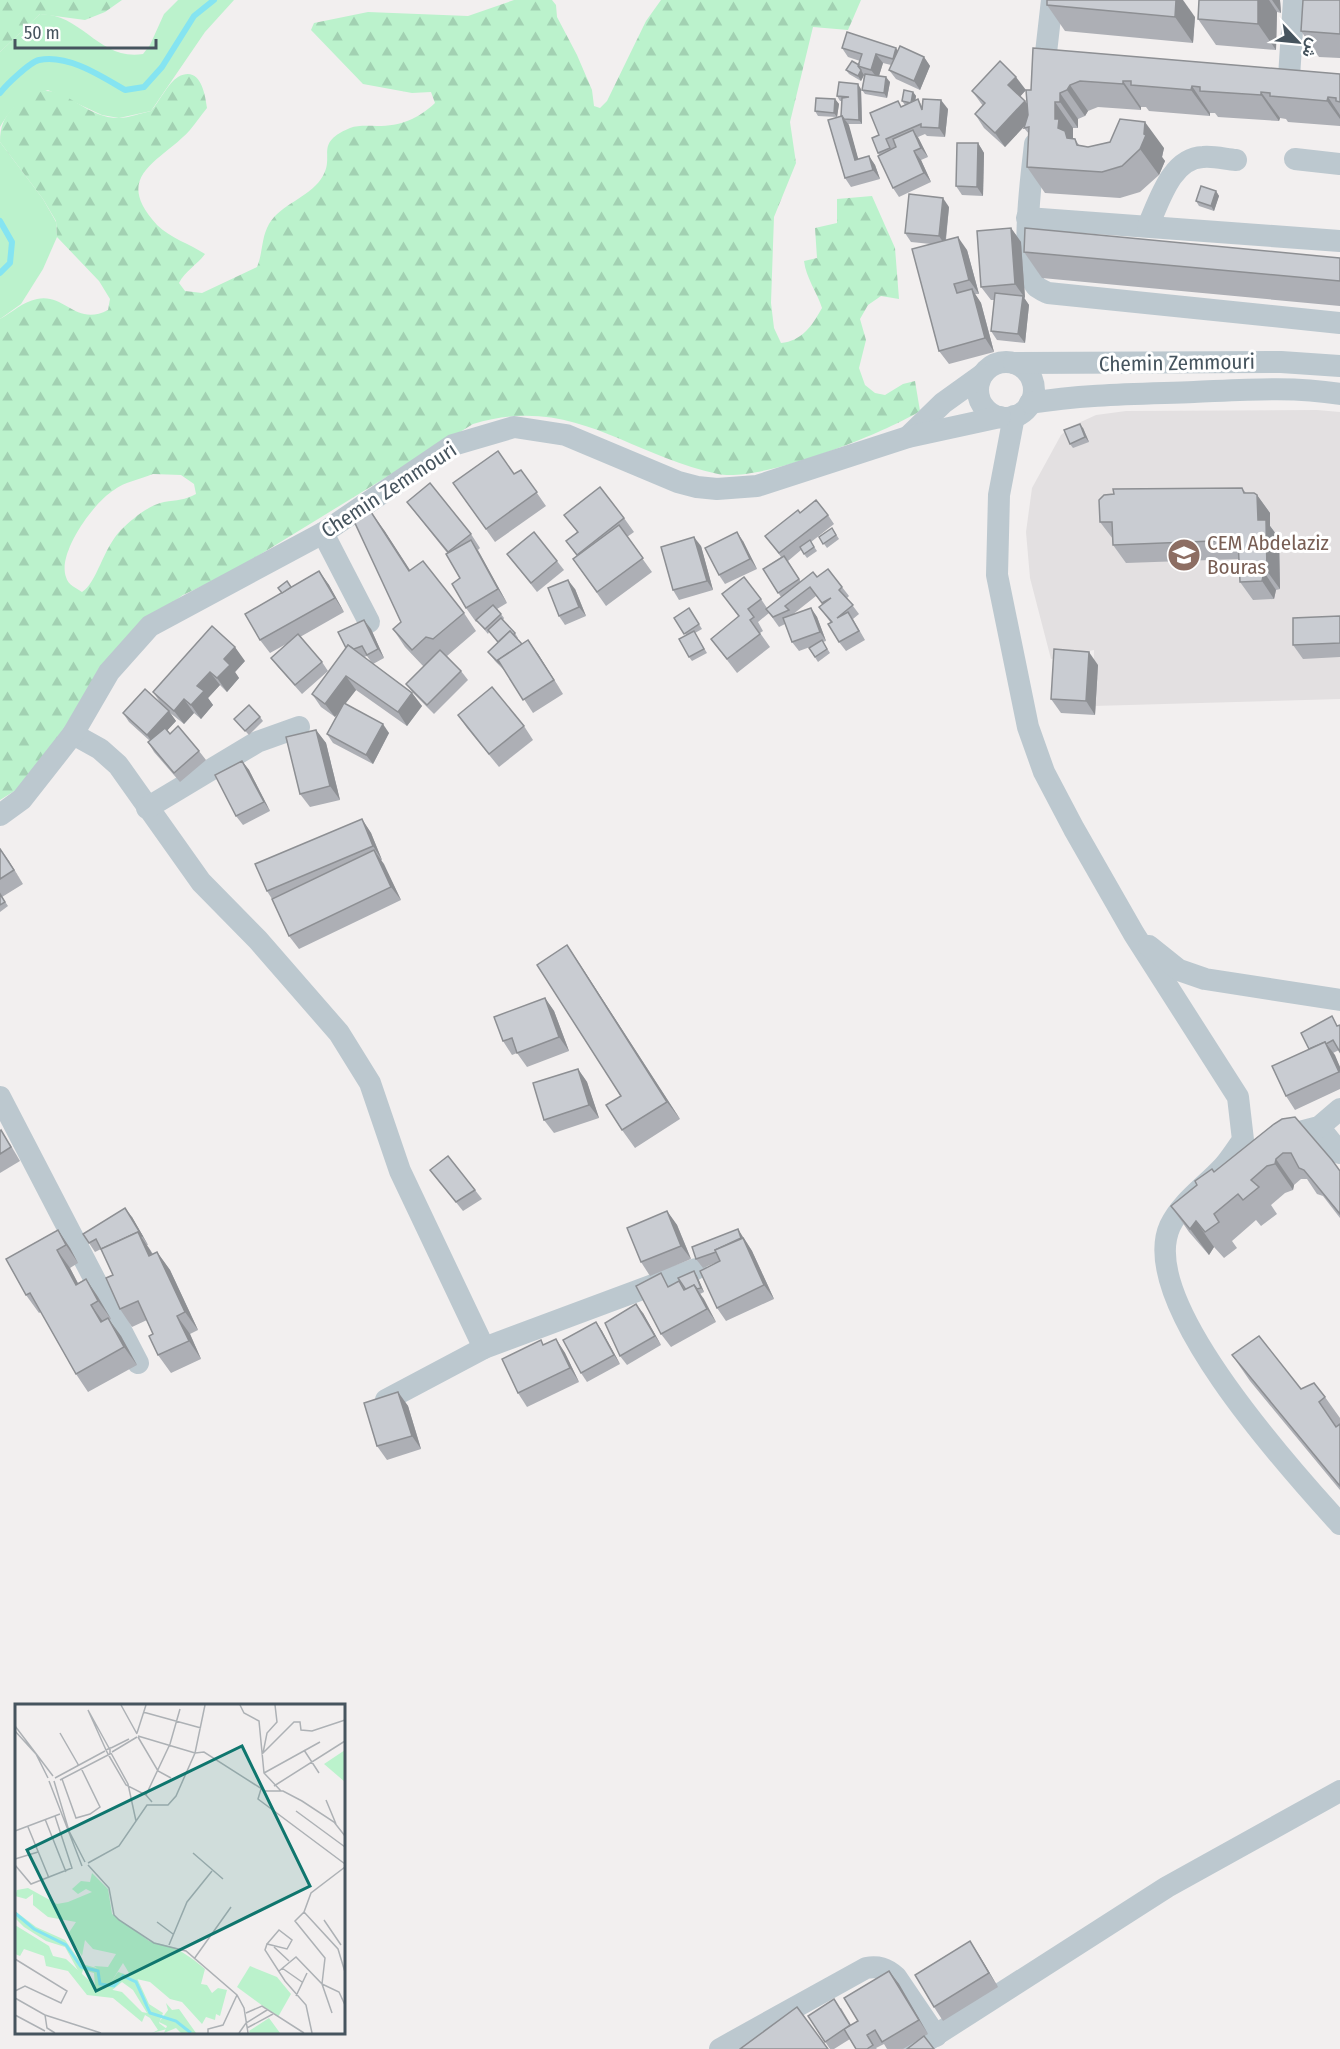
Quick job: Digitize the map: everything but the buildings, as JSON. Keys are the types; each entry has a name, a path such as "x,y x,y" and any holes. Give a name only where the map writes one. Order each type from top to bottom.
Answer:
{"street":[{"path":"1040,105 1052,0"},
{"path":"1266,75 1299,78 1294,0"},
{"path":"1045,60 1068,61"},
{"path":"1037,128 1027,218 1031,276 1036,287 1048,292 1340,324"},
{"path":"1148,226 1169,182 1188,160 1202,156 1236,160"},
{"path":"1295,159 1340,164"},
{"path":"1027,218 1340,241"},
{"name":"Chemin Zemmouri","path":"1014,363 1281,362 1340,366"},
{"path":"1015,412 990,413 979,396 978,385 982,375 996,364 1014,363 1030,374 1034,384 1015,412 999,495 997,575 1028,727 1044,772 1134,934 1238,1097 1242,1140 1224,1166 1189,1199 1170,1227 1164,1255 1176,1296 1201,1350 1273,1450 1340,1524"},
{"name":"Chemin Zemmouri","path":"908,437 943,403 982,375"},
{"name":"Chemin Zemmouri","path":"0,815 22,799 73,734 109,672 150,626 323,533 453,445 514,427 566,435 678,482 717,489 757,486 908,437 1087,396 1284,389 1340,394"},
{"path":"323,533 369,622"},
{"path":"147,808 257,742 299,727"},
{"path":"73,734 100,749 118,765 201,882 258,940 339,1033 370,1083 400,1172 484,1348"},
{"path":"1134,934 1179,970 1205,979 1340,1000"},
{"path":"0,1097 138,1363"},
{"path":"1242,1140 1278,1138 1319,1127 1340,1109"},
{"path":"1319,1127 1340,1153"},
{"path":"386,1400 484,1348 696,1269"},
{"path":"914,2049 1167,1887 1340,1791"},
{"path":"720,2049 866,1968 874,1967 890,1971 896,1977 936,2036"}],"shaded area":[{"name":"CEM Abdelaziz Bouras","path":"1317,410 1340,412 1340,699 1093,706 1094,650 1051,659 1030,578 1026,532 1032,488 1061,435 1072,426 1096,415 1126,411"}],"green space":[{"path":"0,0 122,0 105,12 85,20 40,14 0,52"},
{"path":"178,0 234,0 205,32 151,111 119,118 102,115 48,90 20,103 0,127 0,52 40,14 68,21 114,51 143,54 150,45 164,14"},
{"path":"514,0 552,0 556,5 557,17 592,90 594,106 600,108 607,101 646,21 661,0 861,0 848,30 813,27 790,122 796,163 774,217 771,303 774,328 781,343 801,336 810,326 822,308 804,261 817,258 815,228 837,223 837,199 872,196 895,248 899,299 881,296 868,305 860,319 866,340 859,368 865,385 875,393 885,395 903,384 915,381 920,411 879,432 820,454 790,464 737,475 718,474 685,465 599,431 541,416 509,417 473,424 230,573 183,595 138,627 29,782 0,800 0,319 22,305 37,299 47,298 87,315 108,310 110,299 99,281 57,237 56,221 43,199 0,142 6,118 16,105 31,95 44,91 56,92 104,116 127,117 151,111 178,77 185,74 196,78 203,88 207,108 190,130 145,171 140,181 139,194 144,208 157,225 168,234 205,254 179,283 185,291 202,293 257,267 269,224 280,211 316,186 325,171 328,145 338,134 356,126 386,126 401,123 416,117 435,103 431,92 412,93 363,84 311,30 314,23 368,12 468,16","holes":["153,474 181,475 194,484 196,494 152,506 141,513 115,537 87,587 82,592 70,584 66,577 65,567 72,542 88,516 106,496 118,487"]},
{"path":"0,142 43,199 56,222 57,237 43,269 21,304 0,319"}],"waterway":[{"path":"0,93 30,65 39,60 50,59 73,63 125,90 144,87 162,67 194,16 214,0"},
{"path":"0,221 12,242 10,263 0,273"}],"place":[{"name":"CEM Abdelaziz Bouras","path":"1184,555"}]}
